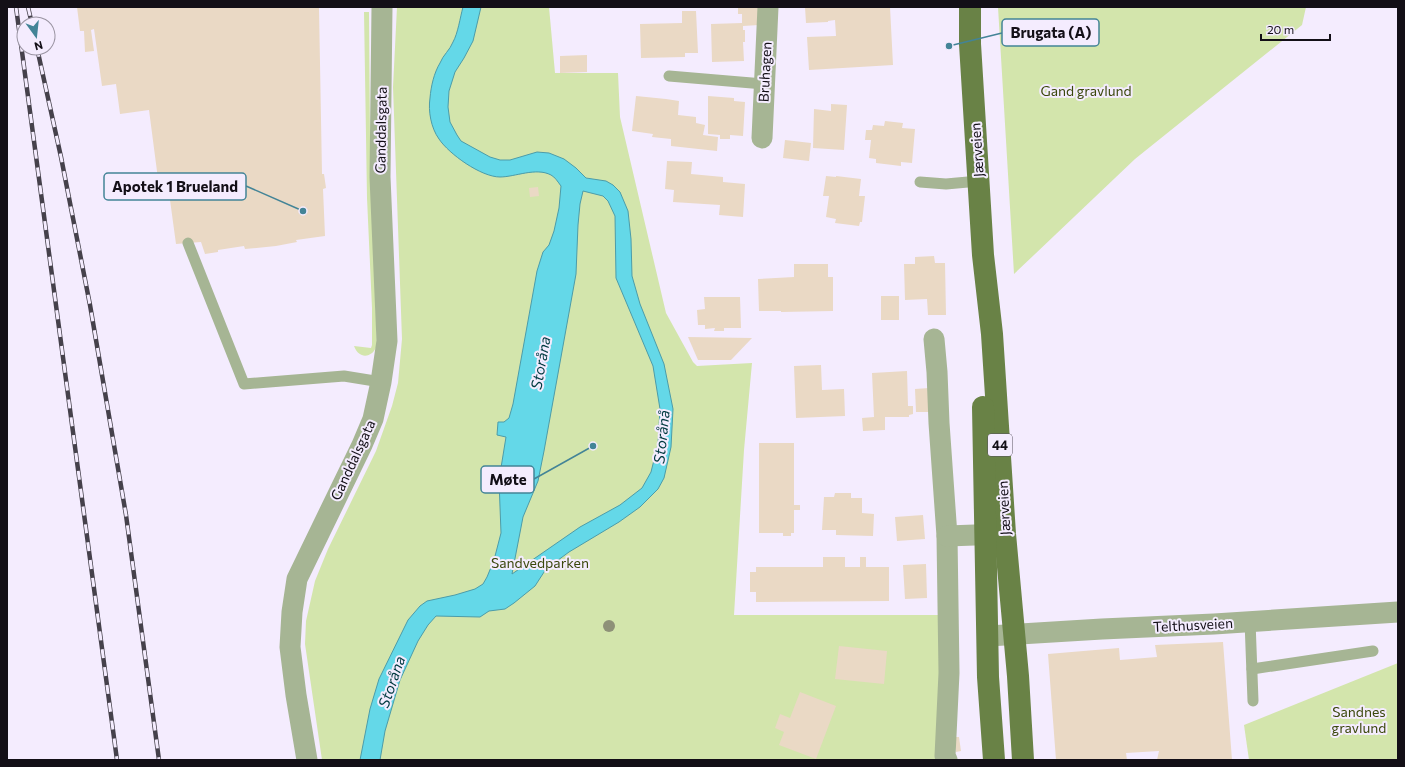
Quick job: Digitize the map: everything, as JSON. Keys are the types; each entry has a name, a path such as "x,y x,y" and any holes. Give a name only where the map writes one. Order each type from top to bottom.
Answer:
{"main road":[{"name":"Jærveien","path":"964,7 970,44"},
{"name":"Jærveien","path":"970,7 970,44 983,255 982,334 996,534 1014,635 1023,760"},
{"name":"Jærveien","path":"994,760 988,678 988,636 996,534"}],"street":[{"name":"Ganddalsgata","path":"307,760 296,695 290,647 292,612 297,579 362,445 372,419 381,382 387,341 380,177 382,7"},
{"name":"Bruhagen","path":"762,138 768,7"},
{"path":"934,339 937,372 938,423 947,536 949,673 946,758"},
{"path":"947,536 996,534"},
{"name":"Telthusveien","path":"988,636 1398,612"}],"lane":[{"path":"669,76 764,84"},
{"path":"920,182 946,184 979,181"},
{"path":"188,243 244,384 344,376 381,382"},
{"path":"1250,621 1253,701"},
{"path":"1252,669 1373,651"}],"green space":[{"name":"Sandvedparken","path":"397,7 549,7 555,73 618,73 620,117 666,313 693,362 697,366 752,363 744,450 734,615 940,615 942,760 322,760 305,644 306,621 315,581 328,549 376,451 392,406 398,383 402,339 393,87"},
{"name":"Gand gravlund","path":"998,7 1306,7 1302,25 1135,159 1014,274"},
{"path":"364,12 369,12 370,141 377,345 372,353 366,356 359,354 354,346 371,348 372,345 372,308 367,198"},
{"name":"Sandnes gravlund","path":"1398,663 1398,760 1249,760 1244,725"}],"water":[{"path":"463,7 481,7 473,41 455,72 449,91 448,107 450,122 461,141 490,157 500,160 510,160 537,152 549,153 564,159 586,178 606,181 620,192 628,211 631,239 632,276 640,304 664,364 673,409 671,447 664,478 658,489 640,507 619,522 569,552 546,569 535,586 514,603 505,609 489,611 480,617 436,616 428,625 418,641 400,680 385,731 380,760 360,760 370,709 379,679 408,620 420,606 427,601 475,589 483,584 494,560 501,533 499,480 506,437 497,435 498,422 504,422 509,418 513,404 537,271 543,252 549,245 554,231 559,208 561,186 551,175 532,172 506,177 492,176 466,164 450,151 436,135 430,114 430,93 434,75 455,38","holes":["583,191 603,196 608,201 615,216 616,278 653,366 660,409 658,444 651,472 642,488 620,505 580,527 512,574 523,517 538,481 544,451 576,274 578,225"]}],"building":[{"path":"77,7 318,7 322,174 324,174 326,188 323,189 325,236 296,240 297,242 276,246 245,249 244,246 218,250 218,252 205,254 201,242 176,244 167,178 158,179 149,110 120,114 116,84 102,86 94,29 91,30 94,51 85,52 84,31 80,31"},
{"path":"738,7 758,7 759,25 743,26 743,30 745,30 745,42 743,42 744,61 712,62 711,24 742,23 742,14 738,14"},
{"path":"805,7 890,7 893,65 809,70 807,37 836,36 835,20 828,22 806,23"},
{"path":"682,11 696,11 698,53 685,53 685,57 641,58 640,24 682,23"},
{"path":"587,55 587,72 560,73 560,56"},
{"path":"636,96 679,101 678,115 696,117 696,123 705,125 703,135 718,137 717,151 671,146 671,139 652,137 653,134 632,131"},
{"path":"708,96 734,98 734,101 745,102 743,136 730,135 730,139 720,139 720,135 708,134"},
{"path":"831,104 847,105 844,150 813,148 814,109 831,111"},
{"path":"885,121 903,123 902,128 915,129 912,163 901,162 901,166 876,163 876,159 869,158 871,140 865,140 866,130 872,130 873,125 884,126"},
{"path":"785,140 811,143 809,161 783,158"},
{"path":"667,161 692,162 691,174 723,177 723,182 745,184 743,217 719,215 720,205 673,202 674,190 665,189"},
{"path":"826,176 861,179 859,196 865,196 862,222 860,222 859,226 835,223 836,219 826,217 829,196 823,196"},
{"path":"538,187 539,196 530,197 529,188"},
{"path":"934,256 935,263 945,263 946,315 928,315 927,299 905,300 904,264 915,264 915,257"},
{"path":"794,264 828,264 828,277 833,277 833,311 759,311 758,279 794,277"},
{"path":"881,296 899,296 899,320 881,320"},
{"path":"704,297 740,297 741,328 724,328 724,331 714,331 715,328 705,329 705,325 698,325 697,310 705,309"},
{"path":"688,337 752,338 731,360 698,360"},
{"path":"821,365 822,390 844,389 845,416 796,418 794,366"},
{"path":"907,371 908,406 913,406 913,414 909,415 909,417 885,417 885,430 863,431 862,418 874,417 872,373"},
{"path":"929,388 930,412 916,412 915,389"},
{"path":"759,443 794,443 794,505 800,505 800,510 794,510 794,533 791,533 791,536 783,536 783,533 759,533"},
{"path":"835,493 851,493 851,498 862,498 862,513 874,514 873,536 836,535 836,530 822,530 824,497 834,497"},
{"path":"923,515 925,539 897,541 895,517"},
{"path":"823,557 845,557 845,567 860,567 860,557 866,557 866,567 889,567 889,601 756,602 756,592 750,592 750,572 756,572 756,567 823,567"},
{"path":"926,564 927,598 905,599 903,565"},
{"path":"1223,642 1232,760 1157,760 1159,751 1126,753 1127,760 1056,760 1048,654 1119,648 1120,660 1157,657 1155,645"},
{"path":"839,646 887,651 884,684 835,679"},
{"path":"800,692 836,706 816,759 779,745 784,732 775,728 780,714 790,718"},
{"path":"954,737 959,737 961,751 956,752"}],"railway":[{"path":"16,7 117,760"},
{"path":"28,7 30,16"},
{"path":"39,56 61,157 90,305 126,515 159,760"}],"place":[{"name":"Brugata (A)","path":"949,46"},
{"name":"Apotek 1 Brueland","path":"303,211"},
{"name":"Møte","path":"593,446"}],"water label":[{"name":"Storåna","path":"541,363"},
{"name":"Storånå","path":"662,437"},
{"name":"Storåna","path":"392,682"}]}
